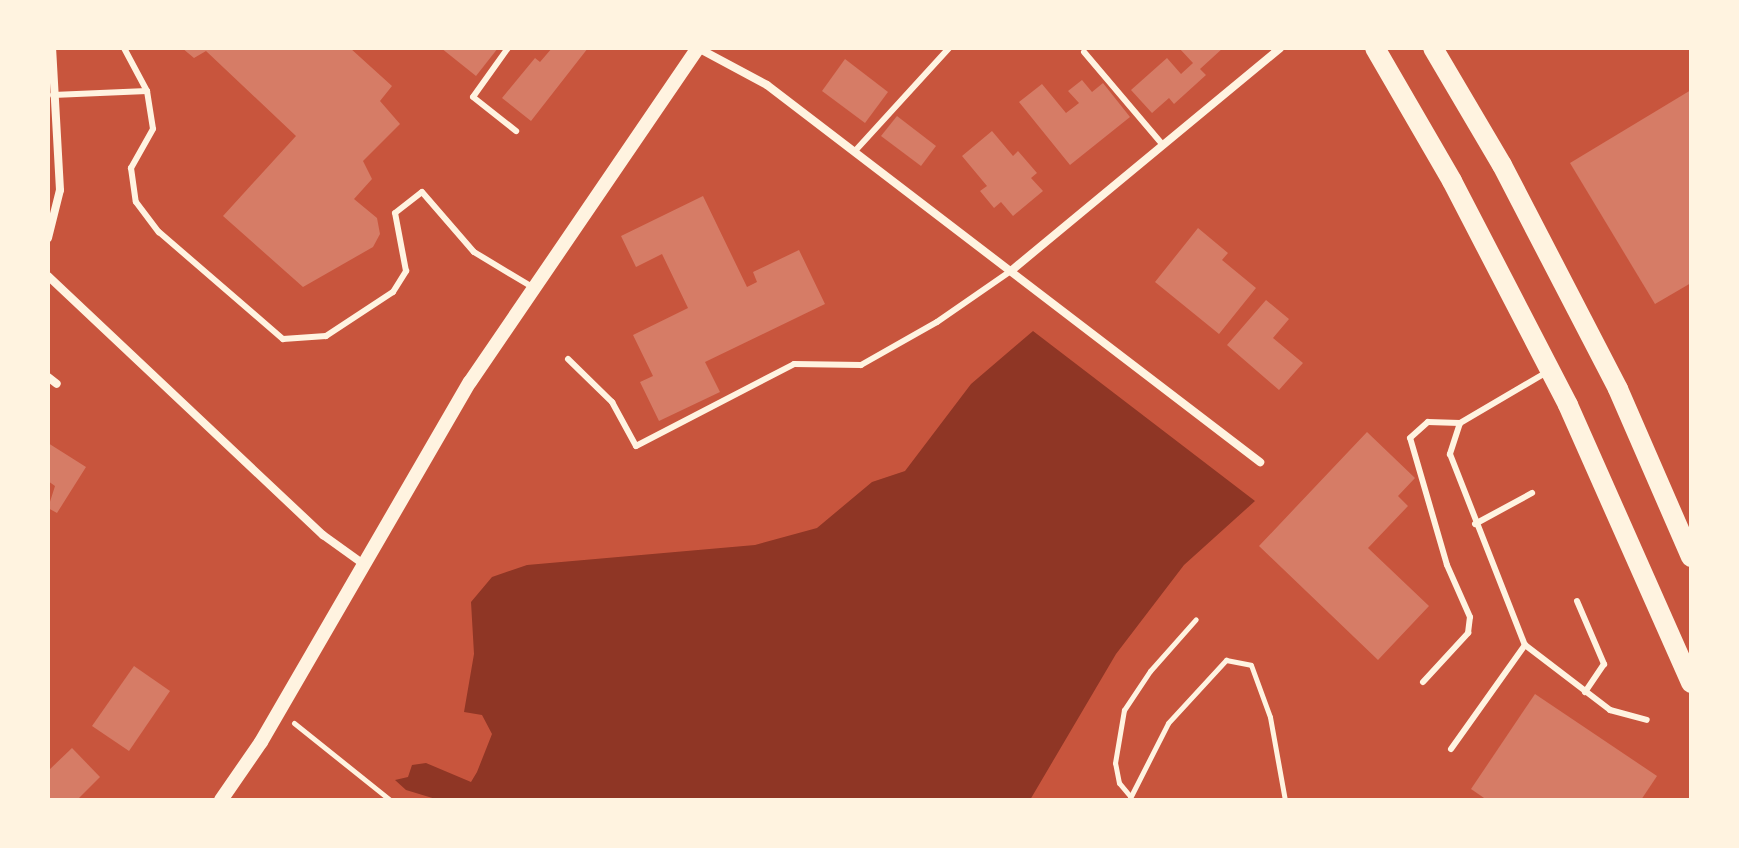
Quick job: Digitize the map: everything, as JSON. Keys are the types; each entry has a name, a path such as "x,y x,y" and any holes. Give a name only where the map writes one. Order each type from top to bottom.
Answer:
{"main road":[{"path":"1375,48 1452,181 1550,370 1691,683"},
{"path":"1433,48 1502,165 1618,389 1691,557"}],"street":[{"path":"48,238 59,201 52,48"},
{"path":"221,800 279,710 470,382 698,48 767,85 1260,462"},
{"path":"1012,270 1277,49"},
{"path":"48,276 323,535 362,563"},
{"path":"48,377 57,384"}],"lane":[{"path":"124,48 147,91 153,129 131,168 136,202 159,232 283,339 326,336 393,292 406,271 395,213 422,192 474,252 534,288"},
{"path":"508,48 473,97 516,131"},
{"path":"855,151 949,48"},
{"path":"1084,52 1163,145"},
{"path":"53,95 147,91"},
{"path":"568,359 612,402 636,446 794,364 861,365 937,322 1012,270"},
{"path":"1423,682 1468,633 1470,617 1447,565 1410,438 1428,422 1460,423 1550,370"},
{"path":"1460,423 1450,454 1525,645 1610,710 1647,720"},
{"path":"1475,524 1532,493"},
{"path":"1577,601 1604,664 1585,692"},
{"path":"1451,749 1525,645"}],"path":[{"path":"1196,619 1150,671 1124,710 1115,763 1119,783 1129,798 1168,723 1226,660 1251,665 1270,717 1285,800"},
{"path":"279,710 390,800"}],"shaded area":[{"path":"1033,331 1255,501 1184,565 1116,654 1030,800 439,800 406,790 395,780 408,777 412,765 426,763 471,782 477,772 492,734 482,715 464,712 474,654 471,602 492,577 527,565 755,545 817,528 872,482 905,471 971,384"}],"building":[{"path":"182,48 350,48 392,86 380,101 400,124 363,161 372,179 354,199 377,218 380,234 373,247 303,287 223,216 296,136 206,51 194,58"},
{"path":"441,48 498,48 476,76"},
{"path":"552,48 588,48 531,121 502,98 535,58 540,62"},
{"path":"1179,48 1223,48 1200,69 1206,75 1174,104 1169,98 1152,113 1131,90 1167,58 1181,74 1193,63"},
{"path":"845,59 888,92 865,123 822,91"},
{"path":"1082,80 1092,92 1103,83 1130,117 1070,165 1019,102 1042,84 1066,113 1079,103 1068,91"},
{"path":"1691,90 1691,283 1655,304 1570,163"},
{"path":"897,116 936,146 921,166 881,136"},
{"path":"992,131 1013,156 1018,151 1037,173 1031,178 1043,191 1013,216 1001,202 994,208 980,191 987,186 962,156"},
{"path":"703,196 747,287 757,282 753,272 799,250 825,304 705,362 720,392 659,421 640,382 653,376 633,335 688,308 662,254 636,267 621,236"},
{"path":"1198,228 1228,253 1222,260 1256,288 1219,334 1155,282"},
{"path":"1266,300 1289,319 1273,338 1303,363 1279,390 1227,345"},
{"path":"1367,432 1415,478 1398,496 1408,506 1368,548 1429,606 1378,660 1259,546"},
{"path":"48,443 86,467 57,513 48,508 55,486 48,481"},
{"path":"134,666 170,691 129,751 92,726"},
{"path":"1535,694 1657,776 1641,800 1487,800 1471,789"},
{"path":"72,748 100,777 77,800 48,800 48,771"}]}
